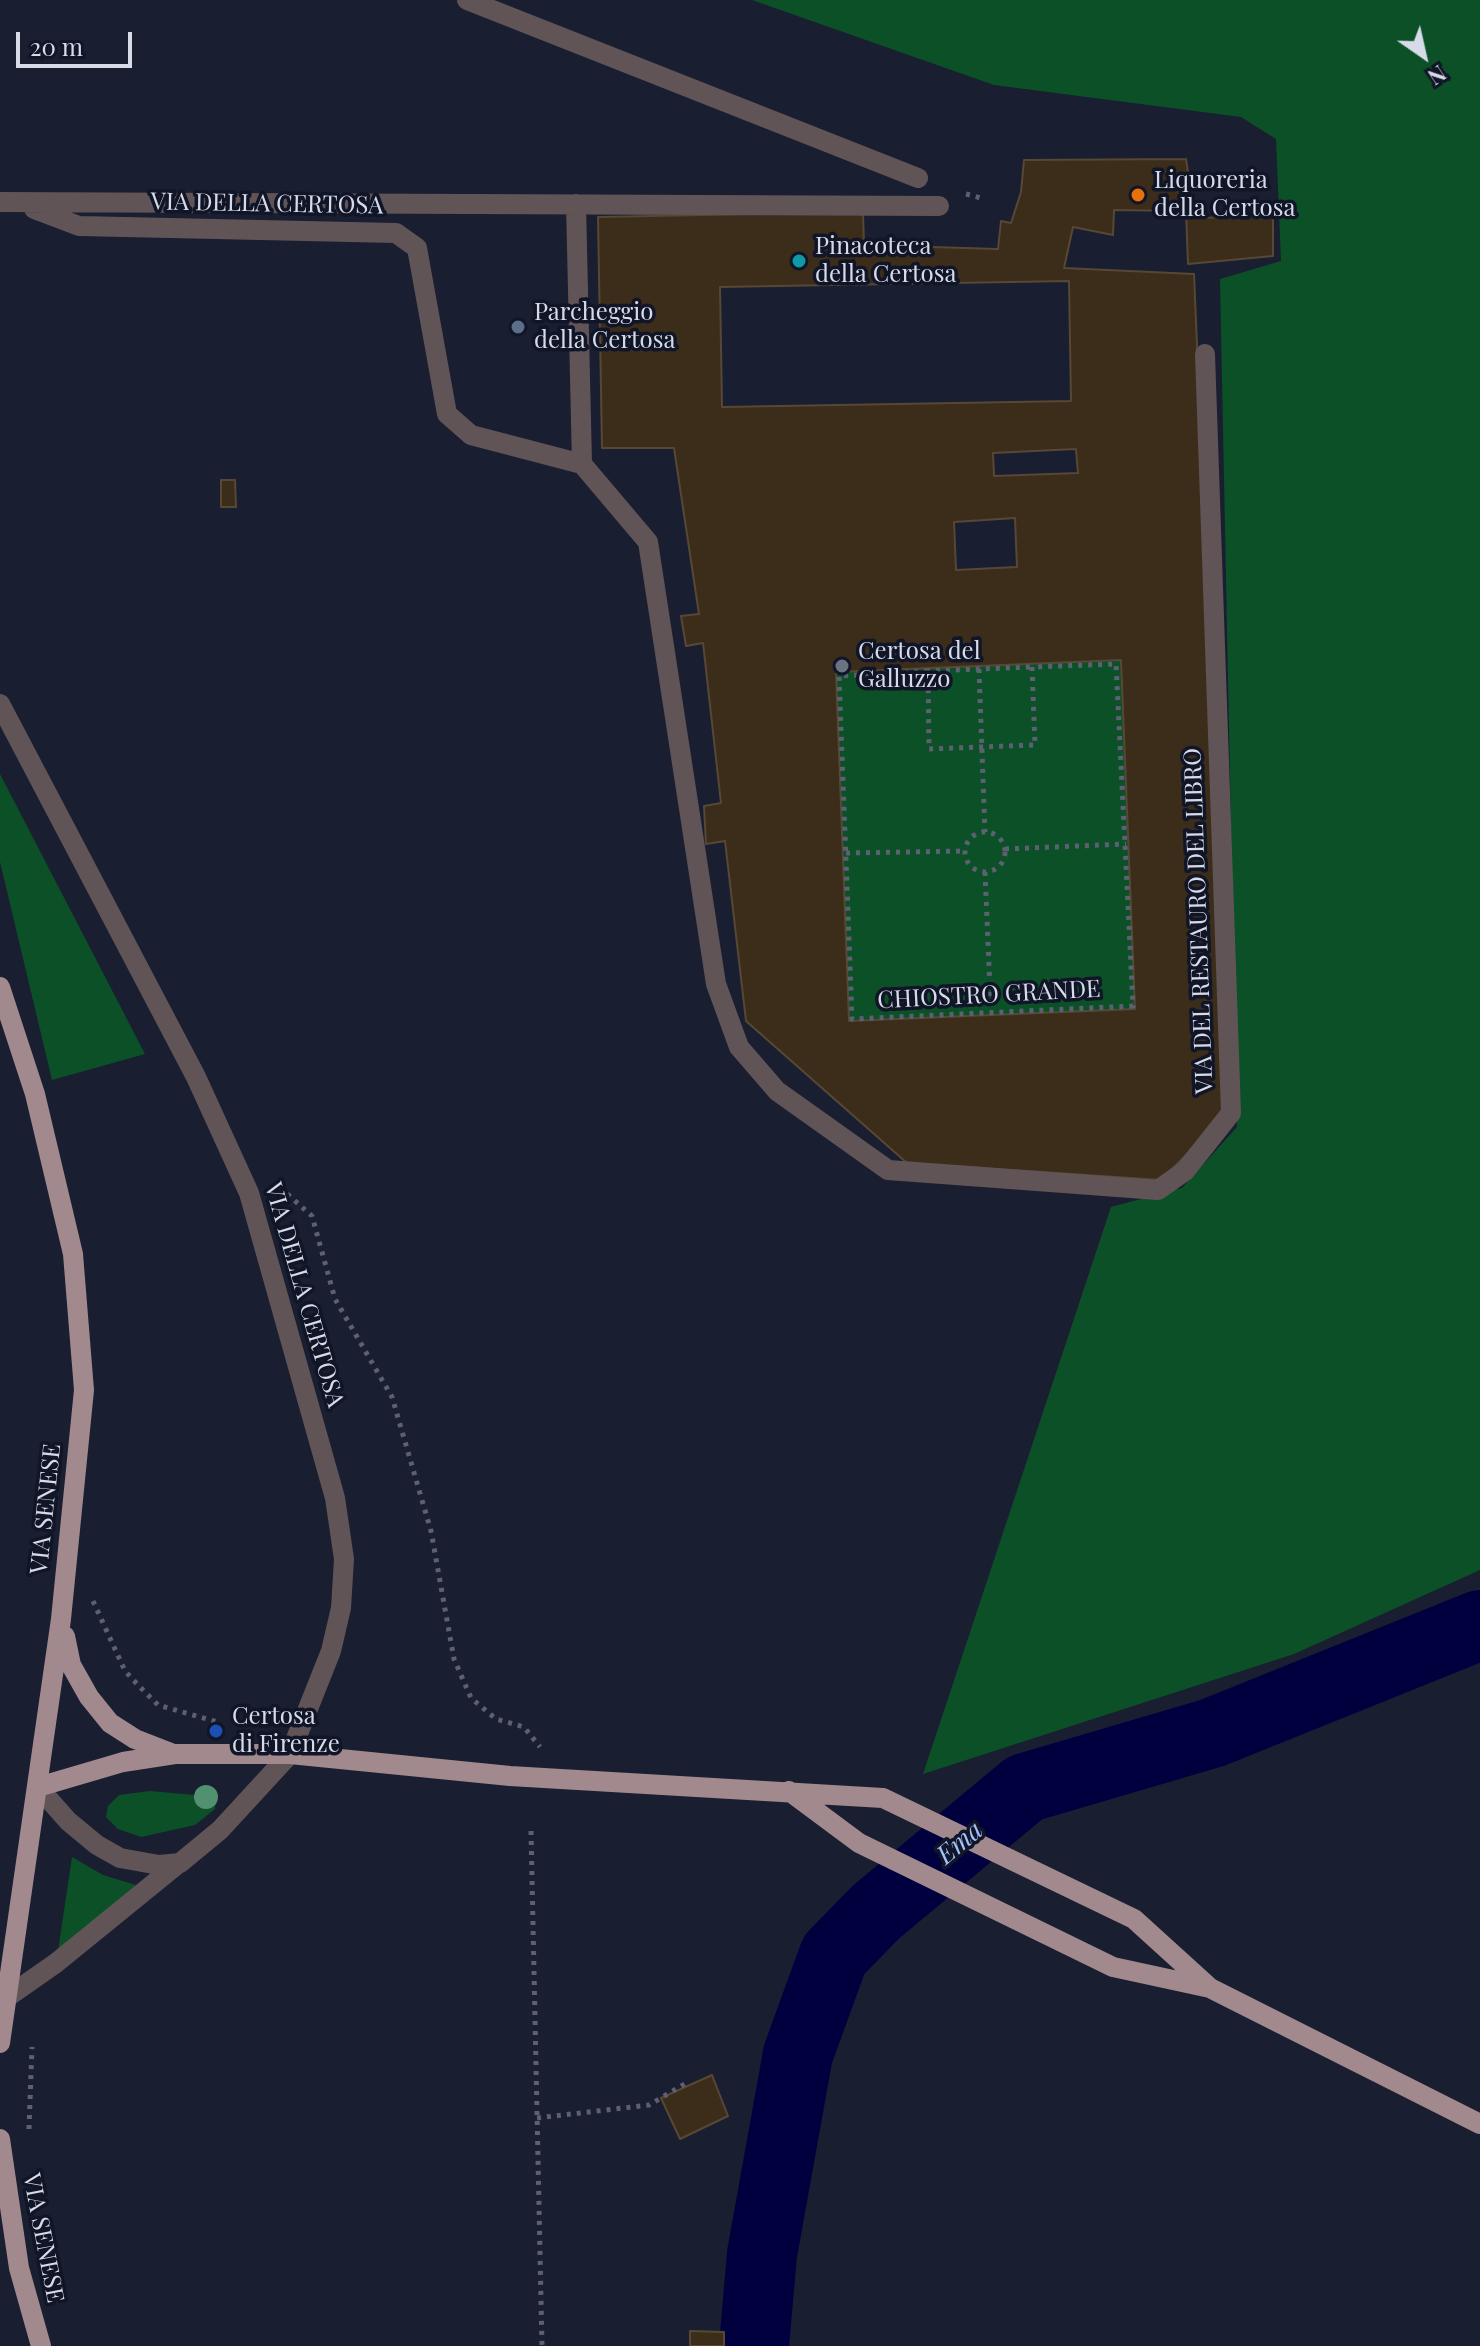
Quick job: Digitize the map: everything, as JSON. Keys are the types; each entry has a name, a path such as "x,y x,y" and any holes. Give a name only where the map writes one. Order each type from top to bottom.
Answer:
{"main road":[{"name":"VIA SENESE","path":"0,987 57,1179 80,1311 84,1390 61,1619 0,2043"},
{"path":"61,1619 71,1665 89,1697 110,1723 135,1739 175,1754"},
{"path":"38,1787 123,1762 175,1754 290,1754 510,1776 883,1798 1134,1919 1210,1988"},
{"path":"789,1791 859,1843 1113,1967 1210,1988 1480,2124"},
{"name":"VIA SENESE","path":"0,2139 19,2268 41,2346"}],"street":[{"path":"467,0 918,178"},
{"name":"VIA DELLA CERTOSA","path":"10,203 939,206"},
{"name":"VIA DELLA CERTOSA","path":"10,203 79,226 396,233 417,248 447,414 471,435 582,464"},
{"path":"576,204 582,464"},
{"name":"VIA DEL RESTAURO DEL LIBRO","path":"582,464 648,542 716,984 739,1047 777,1091 888,1170 1158,1190 1185,1171 1231,1113 1205,354"},
{"name":"VIA DELLA CERTOSA","path":"0,704 196,1077 249,1193 335,1498 344,1559 341,1608 331,1651 290,1754 220,1830 56,1963 6,1998"},
{"path":"38,1787 68,1821 97,1845 120,1858 159,1865 180,1863"}],"path":[{"name":"CHIOSTRO GRANDE","path":"928,671 839,676 852,1019 1133,1006 1116,664 1032,667"},
{"path":"1032,667 1035,745 929,749 928,671 979,669 1032,667"},
{"path":"979,669 985,832"},
{"path":"985,832 997,837 1005,849 1001,864 985,872 970,866 965,851 972,838 985,832"},
{"path":"1005,849 1126,844"},
{"path":"846,853 965,851"},
{"path":"985,872 991,1012"},
{"path":"249,1193 285,1192 312,1216 335,1299 392,1397 431,1531 454,1659 471,1698 496,1719 524,1727 540,1747"},
{"path":"67,1569 91,1598 125,1671 139,1686 158,1705 236,1729 249,1754"},
{"path":"531,1831 542,2346"},
{"path":"537,2118 649,2105 688,2082"}],"green space":[{"path":"752,0 1480,0 1480,1570 1294,1654 923,1774 1111,1207 1182,1188 1237,1127 1220,279 1281,261 1276,139 1241,117 994,85"},
{"path":"1121,660 1135,1009 849,1021 836,672"},
{"path":"0,774 145,1054 52,1080 0,862"},
{"path":"150,1791 216,1797 215,1809 195,1825 141,1837 118,1829 106,1817 108,1806 119,1795"},
{"path":"72,1857 103,1875 139,1886 58,1951"}],"building":[{"name":"Certosa del Galluzzo","path":"1186,159 1195,218 1273,216 1273,256 1188,264 1186,211 1114,210 1113,235 1073,227 1064,268 1194,274 1229,1112 1161,1180 907,1163 746,1021 725,841 706,844 704,806 721,803 703,643 686,646 681,616 699,614 674,448 602,448 598,217 863,212 864,245 998,249 1001,221 1011,223 1021,192 1024,160","holes":["1069,281 1071,401 722,407 720,287","1076,449 1078,473 994,476 993,453","1015,518 1017,567 956,570 954,522","1121,660 1135,1009 849,1021 836,672"]},
{"path":"221,480 235,480 236,507 221,507"},
{"path":"712,2075 728,2116 680,2139 661,2098"},
{"path":"690,2331 724,2332 724,2346 690,2346"}],"waterway":[{"name":"Ema","path":"754,2346 762,2254 798,2054 834,1955 876,1912 1025,1788 1212,1733 1480,1625"}],"place":[{"name":"Liquoreria della Certosa","path":"1138,195"},
{"name":"Pinacoteca della Certosa","path":"799,261"},
{"name":"Parcheggio della Certosa","path":"518,327"},
{"name":"Certosa del Galluzzo","path":"842,666"},
{"name":"Certosa di Firenze","path":"216,1731"}]}
